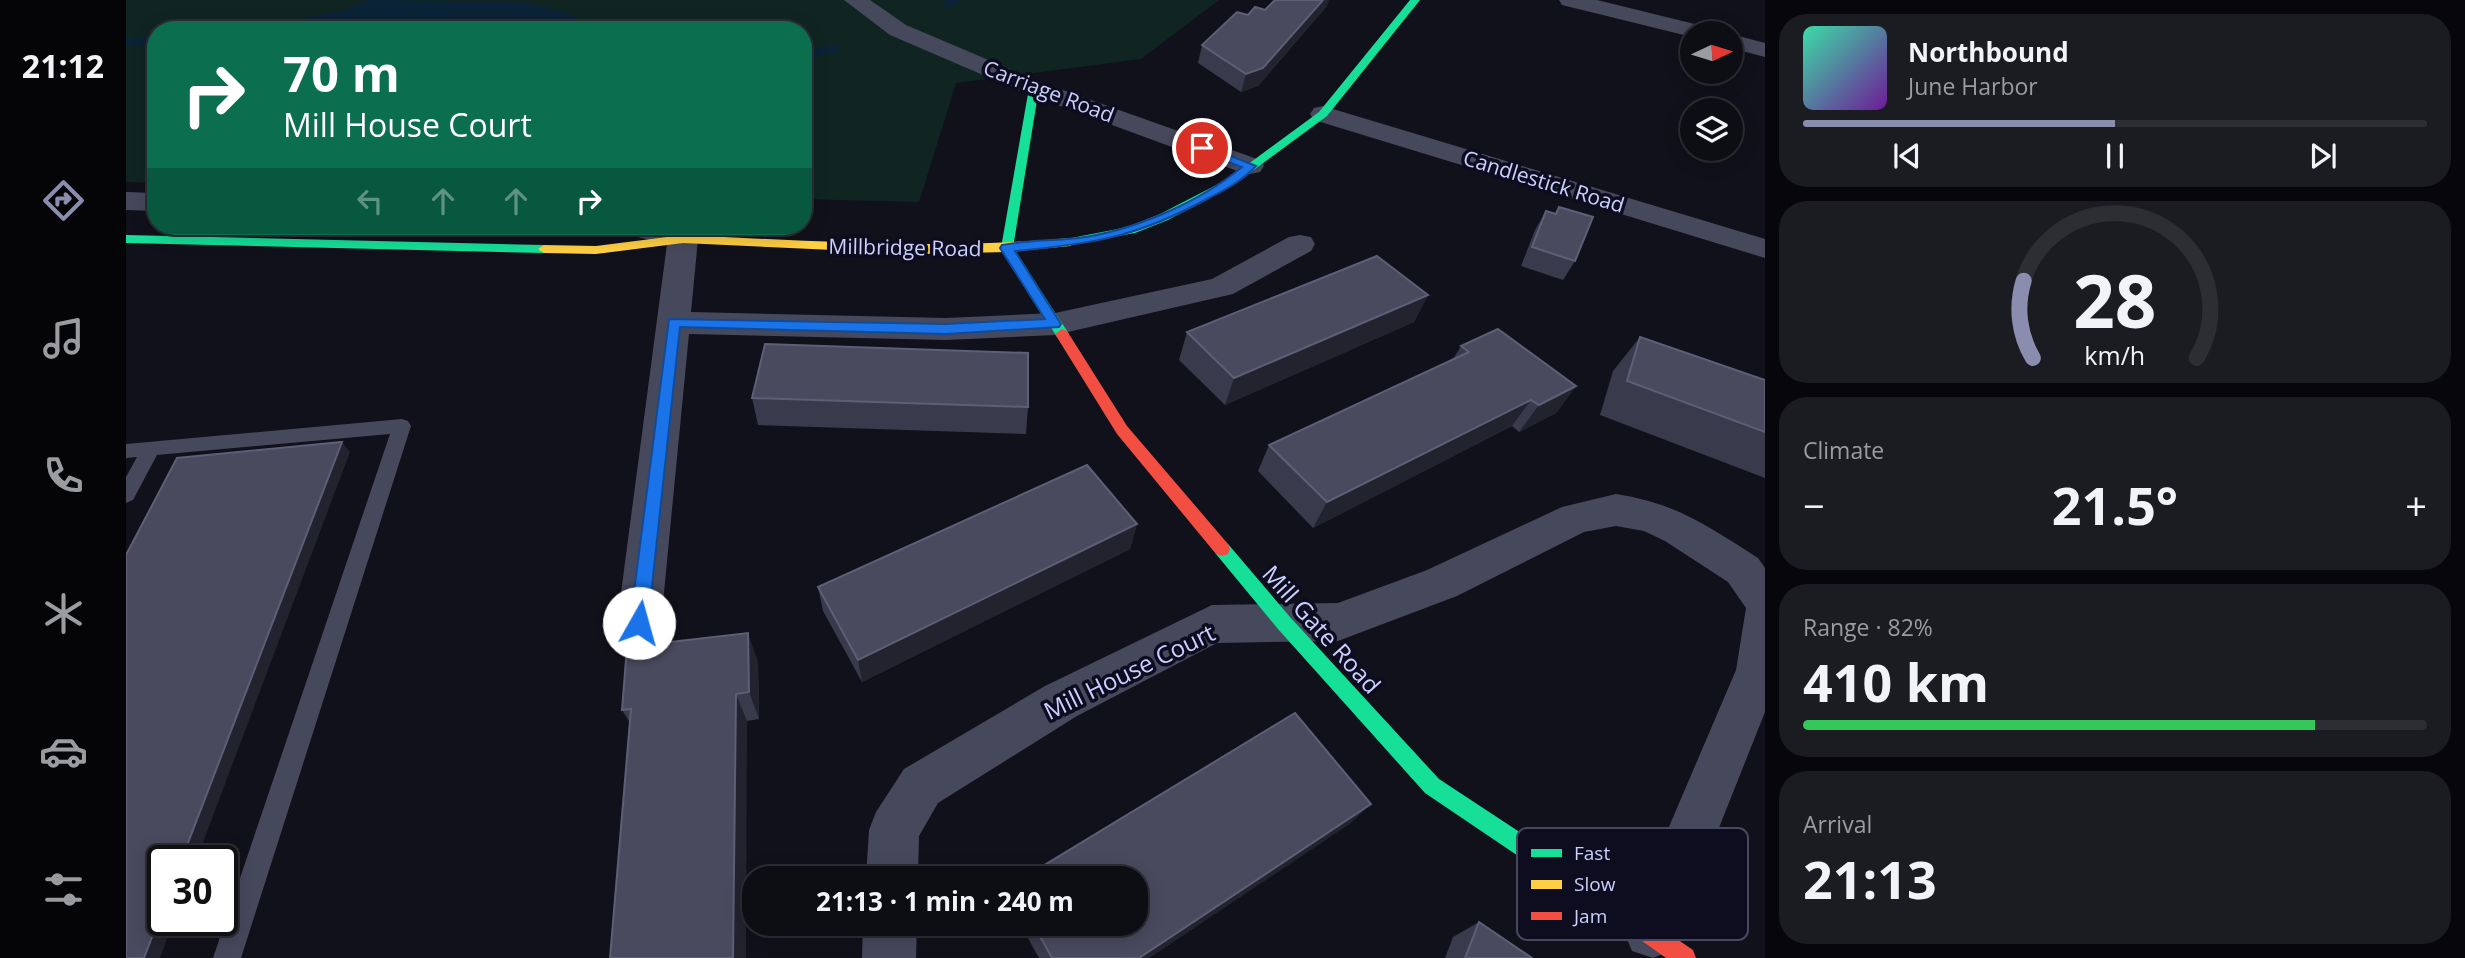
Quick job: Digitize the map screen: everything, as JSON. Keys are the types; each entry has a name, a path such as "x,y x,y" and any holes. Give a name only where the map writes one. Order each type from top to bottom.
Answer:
{"street":[{"name":"Carriage Road","path":"855,0 898,30 1034,88 1250,166"},
{"name":"Millbridge Road","path":"126,239 597,250 683,239 922,250 1007,248 1081,241 1131,230 1164,217 1232,181 1323,114 1415,0"},
{"path":"1570,0 1680,27"},
{"path":"1743,44 1765,50"},
{"path":"1007,248 1034,88"},
{"name":"Candlestick Road","path":"1323,114 1765,248"},
{"path":"126,201 147,202"},
{"name":"Millbridge Road","path":"666,235 683,239"},
{"path":"639,623 683,239"},
{"path":"674,323 946,329 1055,324 1222,287 1300,244"},
{"name":"Mill Gate Road","path":"1007,248 1122,430 1284,623 1432,786 1517,843"},
{"name":"Mill House Court","path":"892,866 894,830 921,786 1061,701 1212,624 1338,622 1442,583 1576,517 1616,510 1651,516 1679,529 1742,570 1765,601"},
{"path":"1707,828 1759,670 1765,612"},
{"path":"889,958 890,936"}],"lane":[{"path":"126,451 402,426 227,958"},
{"path":"126,495 151,449"}],"green space":[{"path":"126,0 1219,0 1141,59 956,83 919,202 812,199 812,21 147,21 147,183 126,182"}],"water":[{"path":"369,0 524,2 565,12 584,21 288,21 345,10"}],"building":[{"path":"1275,0 1323,0 1263,68 1246,74 1202,45 1237,12 1248,15 1255,7 1265,10"},
{"path":"1559,207 1593,217 1575,261 1532,247 1546,211 1556,214"},
{"path":"1377,256 1428,295 1234,378 1187,332"},
{"path":"1498,329 1576,386 1539,405 1531,400 1327,502 1269,445 1469,352 1461,346"},
{"path":"1640,337 1765,380 1765,432 1627,381"},
{"path":"765,344 1028,353 1028,407 752,398"},
{"path":"342,442 187,845 147,845 147,936 152,936 144,958 126,958 126,555 177,458"},
{"path":"1087,465 1137,524 858,660 818,587"},
{"path":"748,633 749,692 736,694 733,958 610,958 631,709 622,710 627,647"},
{"path":"1295,713 1371,804 1139,958 1052,958 1040,936 1148,936 1148,866 1043,866"},
{"path":"1479,922 1532,958 1465,958"}],"waterway":[{"path":"948,4 956,0"},
{"path":"126,42 147,41"},
{"path":"812,54 834,48"}],"traffic: fast":[{"path":"1070,242 1131,230 1164,217 1232,181 1323,114 1415,0"},
{"path":"1034,88 1007,248 1062,334"},
{"path":"126,239 544,249"},
{"path":"1222,549 1284,623 1432,786 1517,843"}],"traffic: slow":[{"path":"544,249 596,250 683,239 922,250 1007,248 1070,242"}],"traffic: jam":[{"path":"1062,334 1122,430 1222,549"},
{"path":"1660,940 1685,958"}],"route":[{"path":"639,623 674,323 946,329 1055,324 1007,248 1081,241 1131,230 1164,217 1232,181 1250,166 1202,148"}]}
